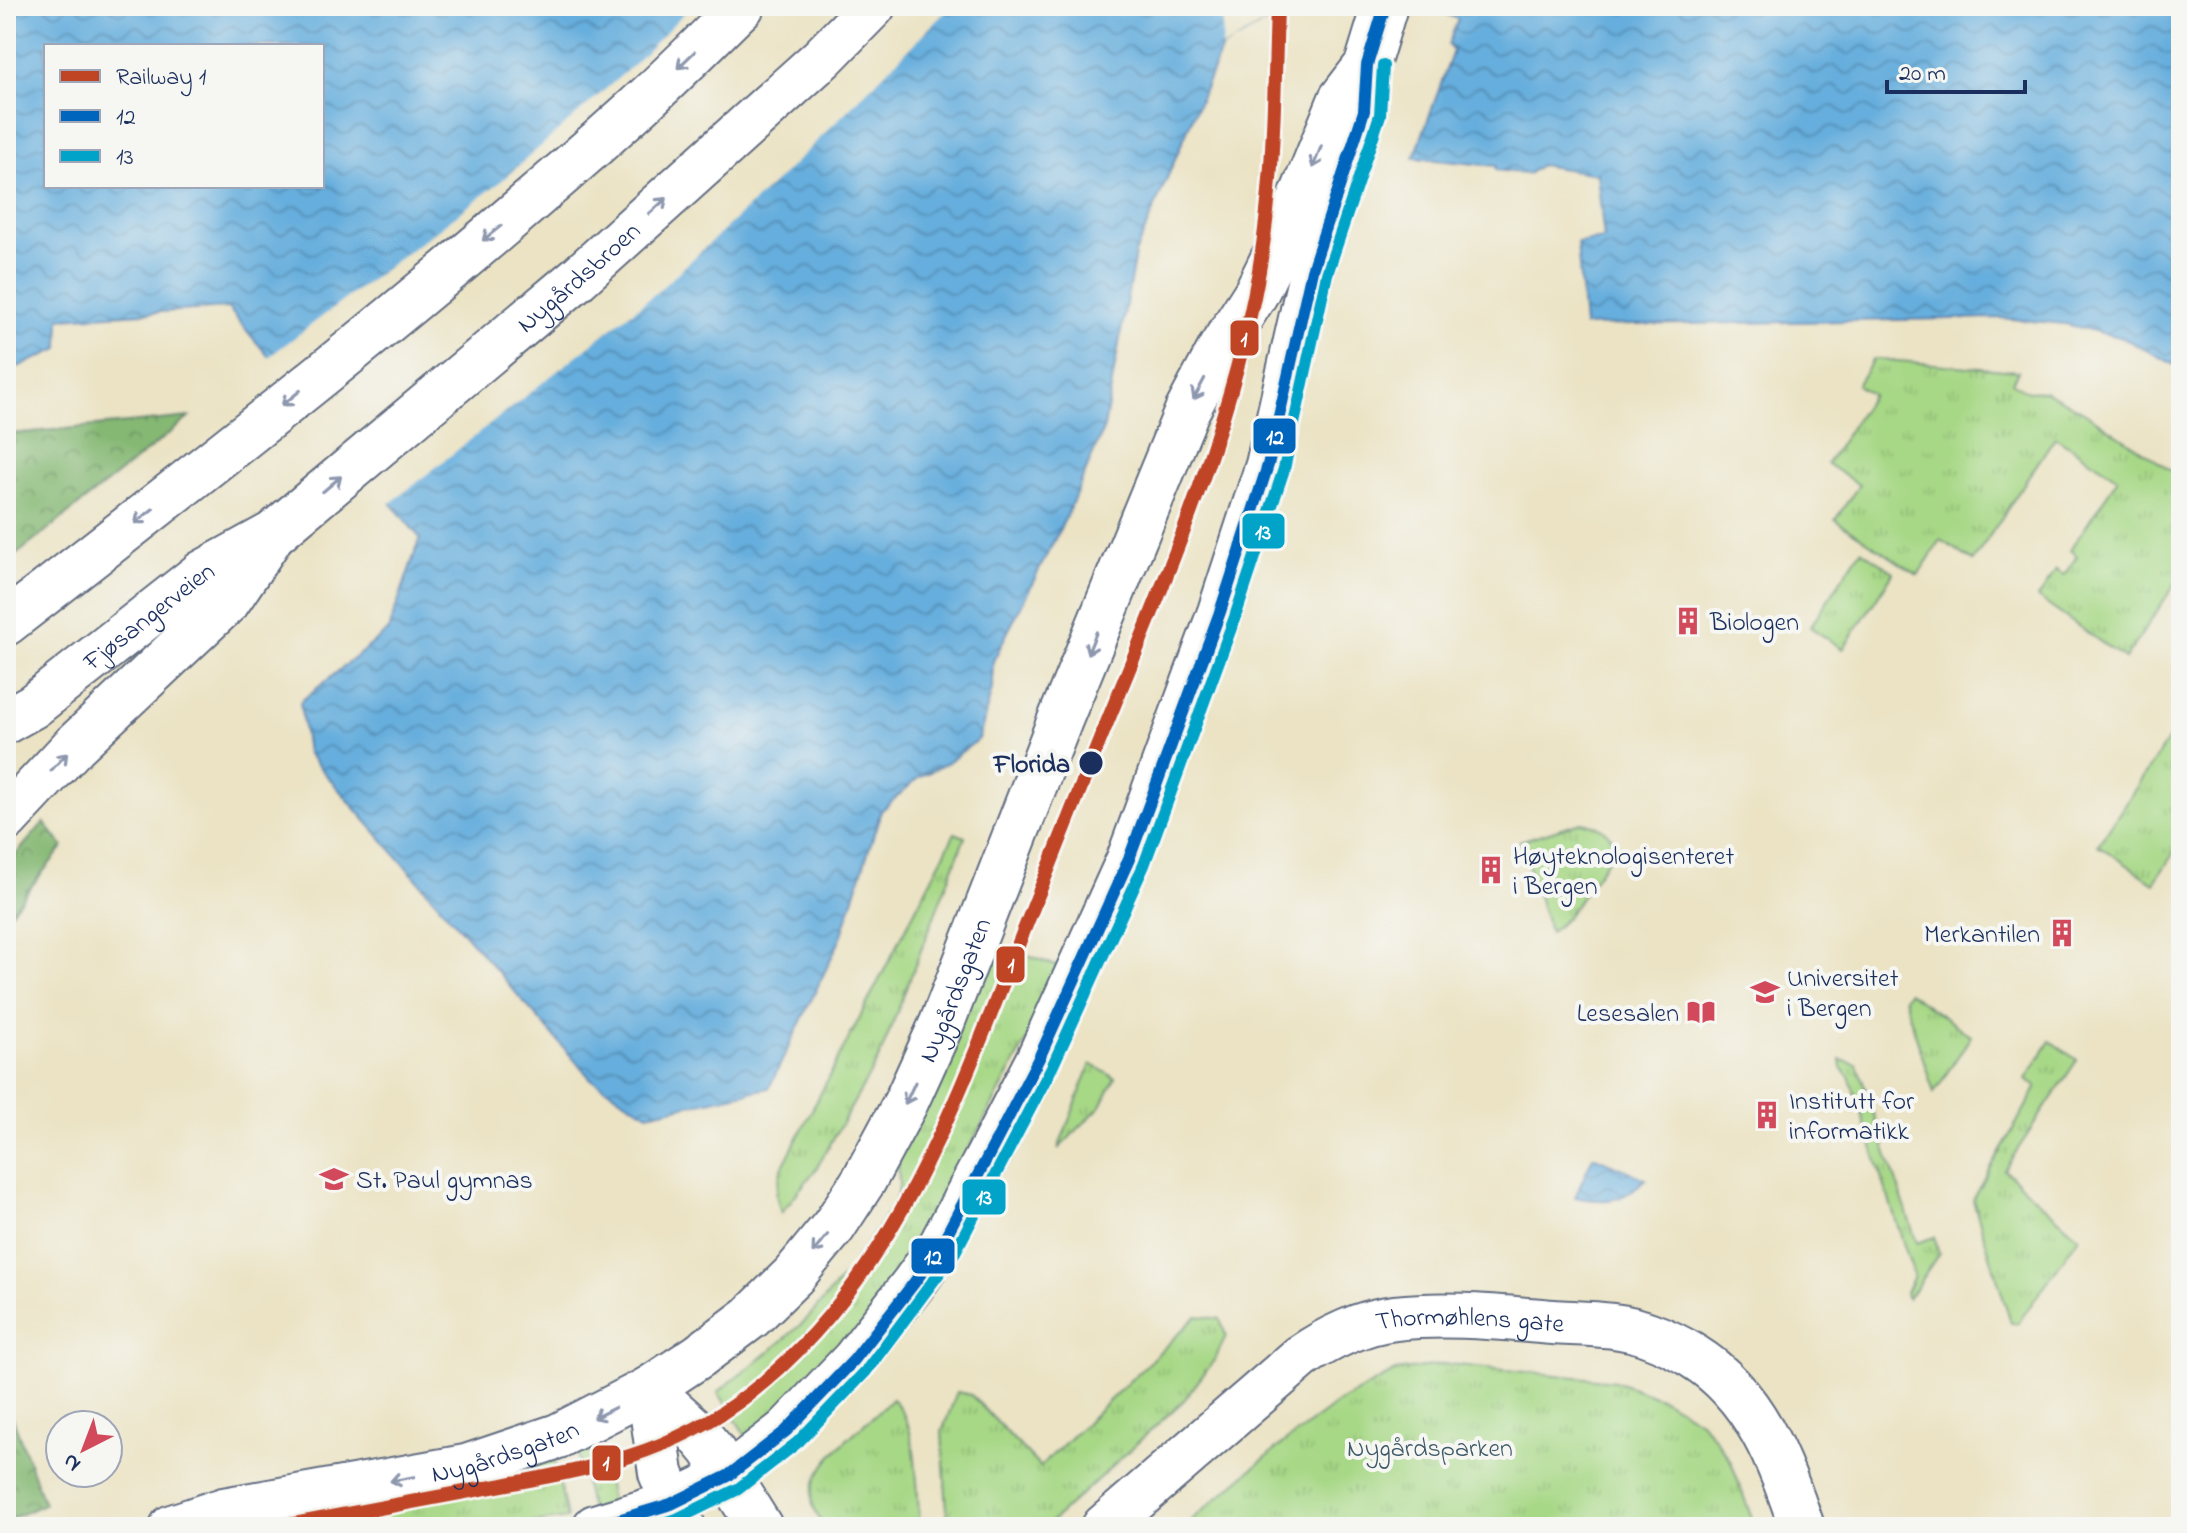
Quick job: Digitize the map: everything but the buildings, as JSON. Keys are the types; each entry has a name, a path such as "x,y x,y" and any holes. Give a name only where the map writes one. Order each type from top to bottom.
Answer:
{"main road":[{"path":"6,623 205,469 522,208 636,109 742,6"},
{"name":"Nygårdsbroen","path":"273,534 578,278 822,58 873,6"},
{"name":"Nygårdsgaten","path":"595,1527 677,1516 762,1451 817,1400 854,1360 941,1245 1039,1058 1129,859 1220,612 1268,465 1312,270 1364,111 1367,65 1385,6"},
{"name":"Nygårdsgaten","path":"172,1527 224,1510 466,1467 558,1436 649,1389 751,1317 793,1276 834,1226 864,1180 906,1102 942,1023 1060,720 1187,411 1220,349 1256,293 1292,220 1341,99 1367,65"},
{"path":"6,819 75,745 228,601 273,534"},
{"name":"Fjøsangerveien","path":"15,722 202,573 273,534"},
{"name":"Thormøhlens gate","path":"1104,1527 1301,1357 1327,1339 1393,1318 1463,1315 1616,1327 1648,1334 1694,1357 1729,1386 1753,1413 1774,1449 1802,1527"},
{"path":"649,1389 695,1430 760,1527"},
{"path":"649,1389 661,1473 677,1516"}],"green space":[{"path":"1874,359 2018,371 2012,382 2028,392 2045,391 2084,412 2181,477 2181,575 2125,659 2038,598 2056,570 2064,575 2077,556 2070,550 2118,478 2055,437 1973,561 1941,540 1918,575 1835,520 1859,485 1827,464 1872,395 1857,385"},
{"path":"190,417 6,563 6,438 12,434"},
{"path":"1861,550 1894,572 1843,649 1810,627"},
{"path":"2181,720 2181,842 2154,883 2098,845"},
{"path":"44,822 63,847 6,918 6,866"},
{"path":"1581,822 1603,830 1616,848 1566,918 1550,933 1520,841"},
{"path":"955,833 965,837 879,1058 816,1169 781,1213 776,1195 781,1170"},
{"path":"990,941 1065,969 887,1302 748,1439 718,1392 806,1320 847,1273 895,1202 899,1185 898,1156"},
{"path":"1908,992 1971,1036 1934,1093 1904,998"},
{"path":"2050,1041 2077,1060 2004,1170 2079,1237 2018,1323 2011,1323 1973,1200 2037,1087 2026,1079"},
{"path":"1840,1060 1857,1064 1917,1243 1934,1237 1939,1253 1908,1299 1906,1293 1914,1276 1849,1076 1841,1068"},
{"path":"1091,1064 1115,1078 1101,1106 1058,1149"},
{"path":"1197,1316 1220,1319 1226,1336 1215,1359 1184,1400 1049,1524 1043,1527 948,1527 942,1432 957,1392 971,1395 1040,1467"},
{"name":"Nygårdsparken","path":"1447,1364 1615,1381 1665,1400 1700,1421 1714,1437 1731,1462 1755,1527 1183,1527 1276,1449 1339,1402 1396,1371"},
{"path":"6,1399 44,1504 6,1521"},
{"path":"892,1399 908,1424 912,1441 920,1527 827,1527 815,1510 812,1492 818,1475 830,1457"},
{"path":"583,1445 597,1452 601,1459 611,1502 592,1515 576,1446"},
{"path":"553,1453 567,1518 506,1527 234,1527"}],"water":[{"path":"6,6 1295,6 1222,48 1135,254 1104,428 1068,513 993,661 992,689 979,739 947,763 918,778 881,811 841,938 769,1088 648,1114 591,1079 307,753 300,702 388,631 420,538 228,308 60,318 59,349 6,372"},
{"path":"1425,6 2181,6 2181,368 2123,338 2065,324 2000,318 1584,326 1577,243 1604,239 1597,174 1540,165 1528,174 1496,170 1496,166 1414,158 1453,51 1448,45 1458,19"},
{"path":"1593,1156 1646,1179 1629,1193 1614,1199 1575,1197"}],"pier":[{"path":"691,6 951,6 785,173 657,292 388,505 266,359 499,183 632,66"},
{"path":"1224,6 1295,6 1222,48"}],"rail line":[{"name":"1","path":"278,1527 591,1467 656,1447 688,1433 749,1394 795,1354 835,1309 871,1260 930,1155 979,1044 1203,479 1240,358 1261,261 1272,152 1277,6"}],"transit line":[{"name":"12","path":"595,1527 671,1504 728,1476 786,1431 854,1360 914,1283 941,1245 995,1143 1039,1058 1129,859 1220,612 1268,465 1312,270 1364,111 1367,65 1385,6"},
{"name":"13","path":"650,1527 677,1519 738,1489 798,1442 866,1371 955,1252 1053,1065 1144,865 1235,617 1284,469 1327,274 1380,115 1383,66"}],"place":[{"name":"Biologen","path":"1688,621"},
{"name":"Florida","path":"1091,763"},
{"name":"Høyteknologisenteret i Bergen","path":"1491,870"},
{"name":"Merkantilen","path":"2062,933"},
{"name":"Universitet i Bergen","path":"1765,992"},
{"name":"Lesesalen","path":"1701,1012"},
{"name":"Institutt for informatikk","path":"1767,1115"},
{"name":"St. Paul gymnas","path":"334,1179"}]}
